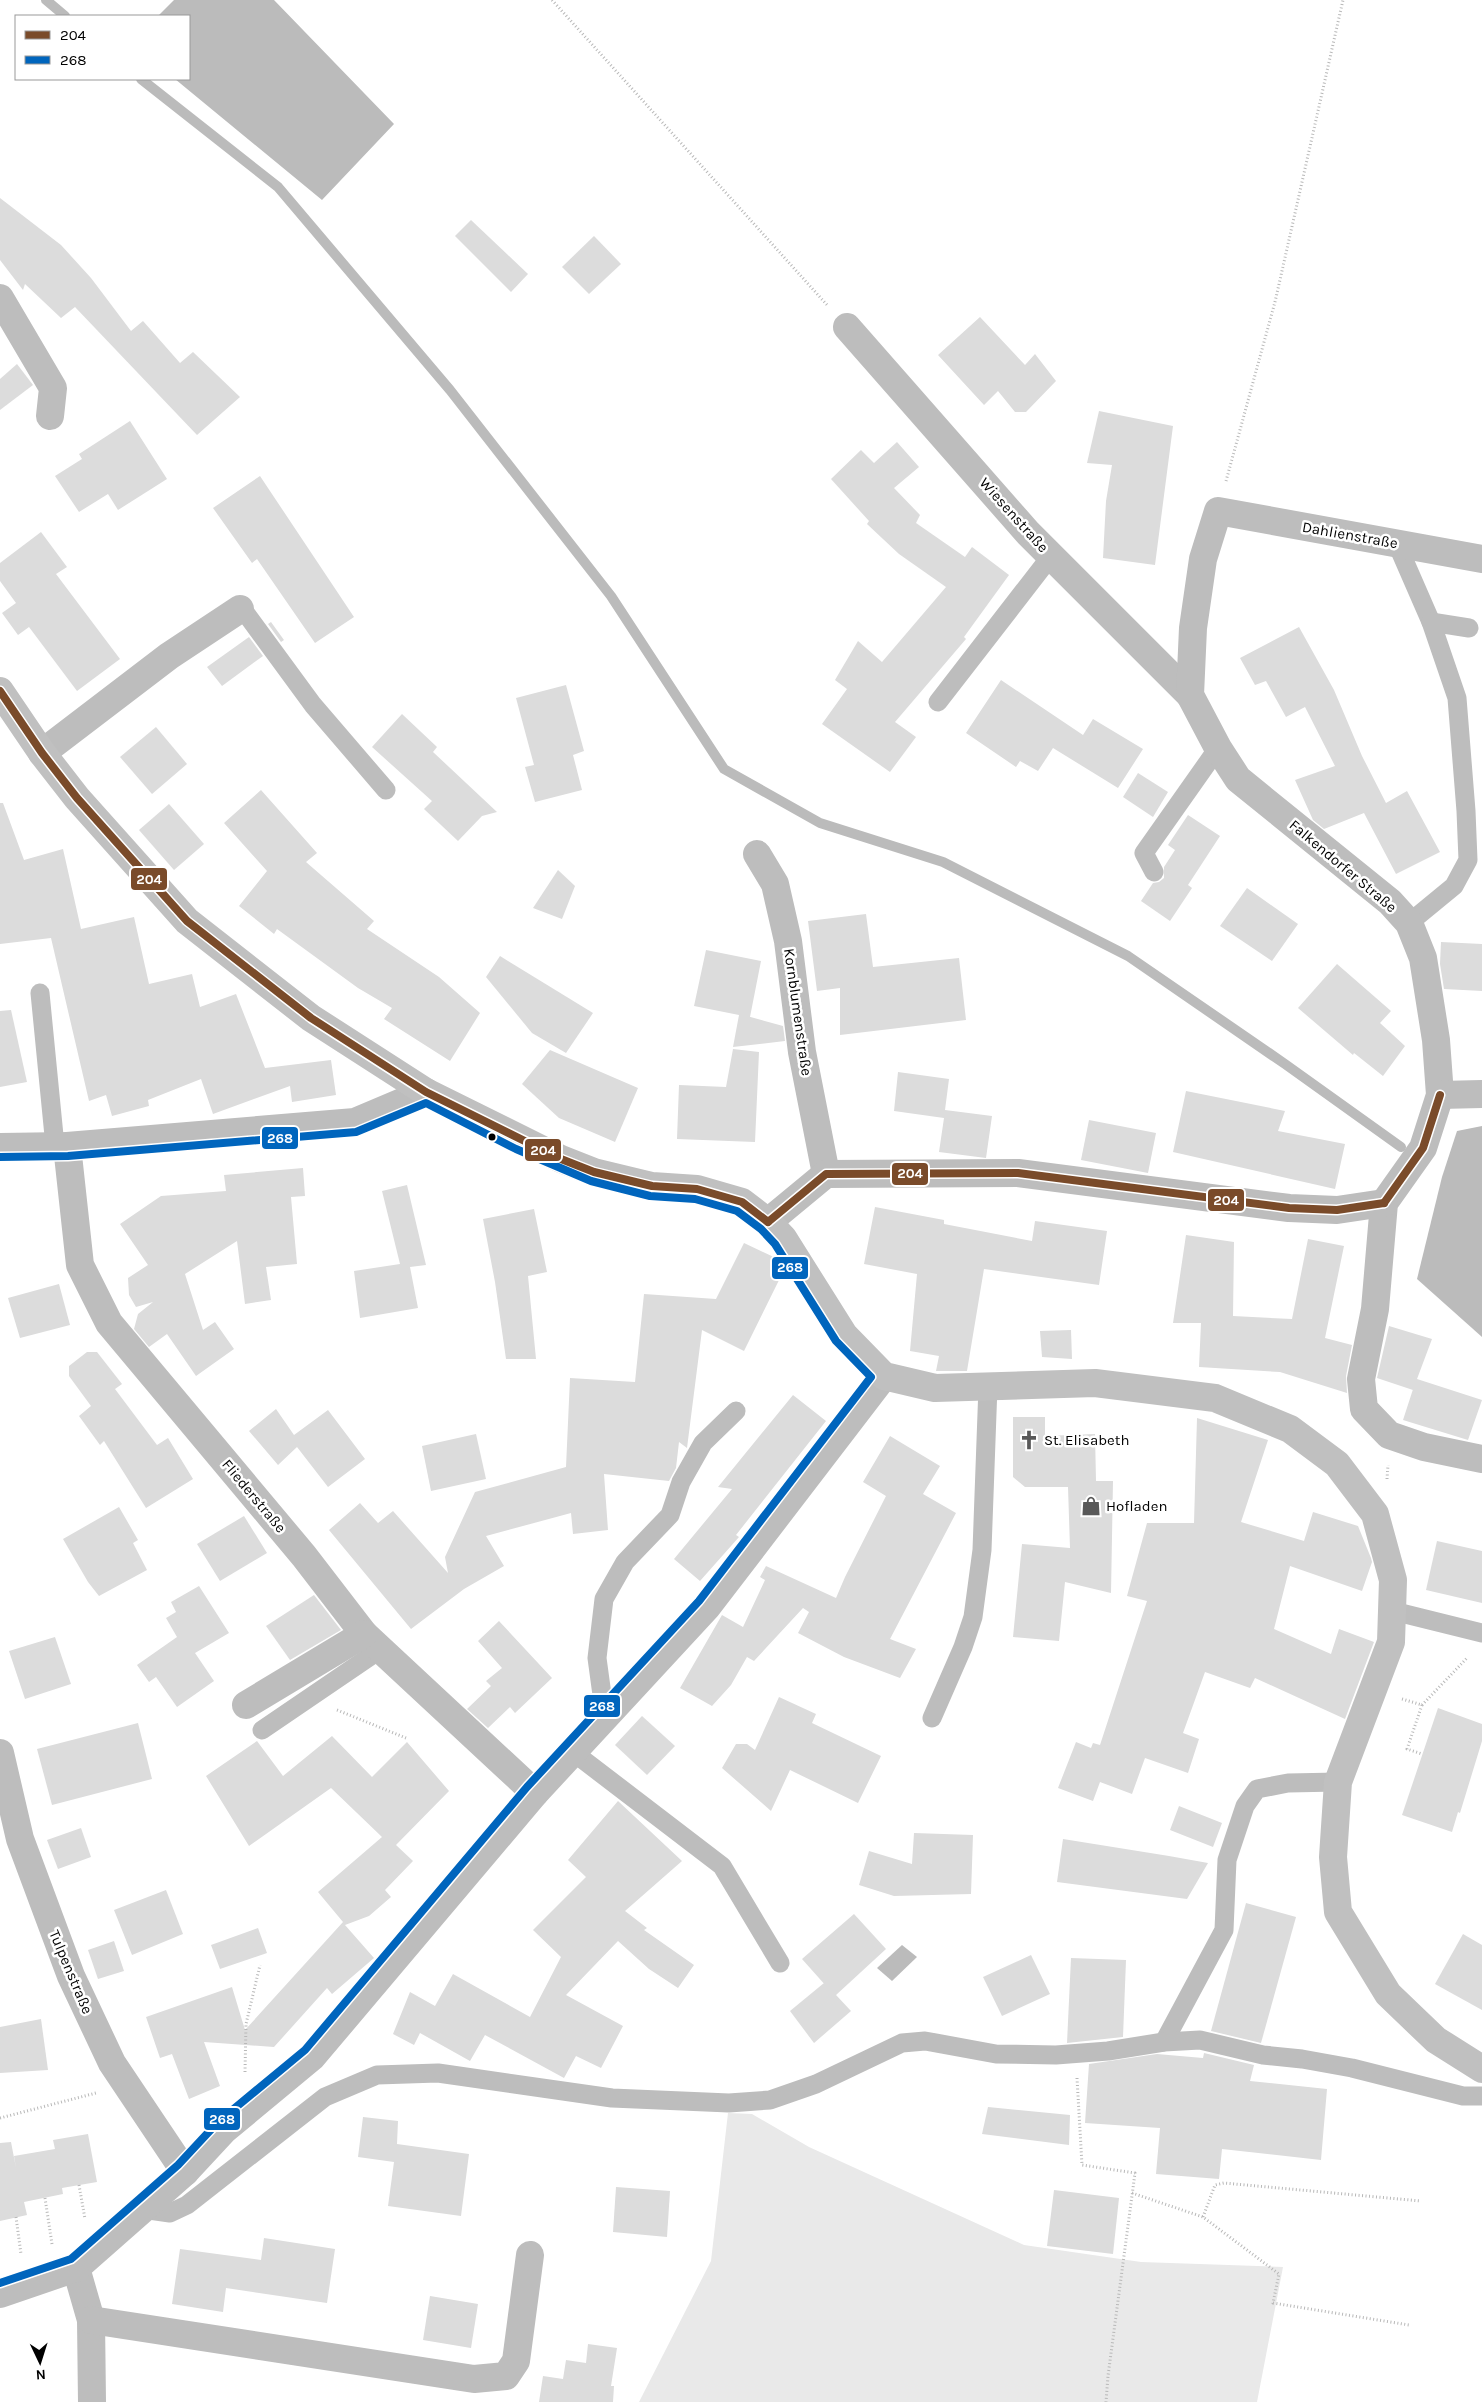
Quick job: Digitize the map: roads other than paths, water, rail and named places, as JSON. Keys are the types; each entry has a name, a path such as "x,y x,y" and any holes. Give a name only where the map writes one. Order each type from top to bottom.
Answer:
{"main road":[{"path":"0,691 42,754 100,825 187,920 311,1018 426,1092 512,1136 594,1172 652,1186 696,1189 742,1202 768,1222 783,1238 844,1335 884,1376 935,1388 1096,1382 1215,1398 1290,1429 1337,1464 1375,1514 1393,1580 1391,1642 1338,1782 1333,1857 1338,1912 1388,1994 1436,2040 1482,2069"}],"street":[{"path":"0,298 52,388 50,416"},
{"name":"Wiesenstraße","path":"847,327 1051,556 1190,695"},
{"name":"Dahlienstraße","path":"1190,695 1193,628 1203,559 1218,511 1482,560"},
{"path":"42,754 169,656 240,609"},
{"name":"Falkendorfer Straße","path":"1190,695 1218,748 1238,779 1390,902 1409,923 1423,958 1436,1040 1440,1095 1423,1148 1384,1203"},
{"name":"Kornblumenstraße","path":"757,854 775,884 788,941 802,1052 826,1174"},
{"path":"0,1147 61,1146 355,1122 426,1092"},
{"path":"1440,1095 1482,1094"},
{"name":"Fliederstraße","path":"61,1146 80,1265 108,1322 304,1556 373,1642 535,1793"},
{"path":"768,1222 826,1174 1018,1173 1289,1208 1337,1210 1384,1203 1375,1310 1361,1380 1364,1409 1389,1435 1424,1447 1482,1459"},
{"path":"0,2294 66,2272 185,2172 224,2130 312,2057 535,1793 707,1607 884,1376"},
{"path":"246,1705 373,1642"},
{"name":"Tulpenstraße","path":"0,1753 10,1842 112,2063 185,2172"},
{"path":"91,2320 474,2379 506,2376 516,2361 530,2255"},
{"path":"66,2272 91,2320 92,2402"}],"lane":[{"path":"1397,544 1431,622 1457,698 1468,860 1454,886 1409,923"},
{"path":"938,702 1051,556"},
{"path":"240,609 247,615 313,705 386,790"},
{"path":"1431,622 1469,628"},
{"path":"1154,872 1144,853 1218,748"},
{"path":"40,993 61,1146"},
{"path":"932,1718 974,1617 982,1550 988,1386"},
{"path":"605,1717 597,1658 604,1599 625,1562 670,1515 681,1482 704,1443 736,1411"},
{"path":"1393,1611 1482,1633"},
{"path":"262,1730 308,1699 373,1642"},
{"path":"573,1752 722,1866 780,1963"},
{"path":"1164,2042 1224,1930 1227,1860 1245,1806 1257,1789 1288,1783 1338,1782"},
{"path":"142,2209 170,2213 187,2205 325,2097 377,2075 438,2073 612,2098 730,2103 770,2100 816,2084 902,2042 926,2041 996,2054 1076,2054 1164,2042 1200,2040 1263,2055 1352,2068 1463,2096 1482,2096"}],"waterway":[{"path":"46,0 64,15"},
{"path":"142,80 278,187 450,390 611,596 724,769 820,823 943,862 1128,956 1285,1064 1401,1147"}],"place":[{"name":"St. Elisabeth","path":"1029,1440"},
{"name":"Hofladen","path":"1091,1506"}]}
